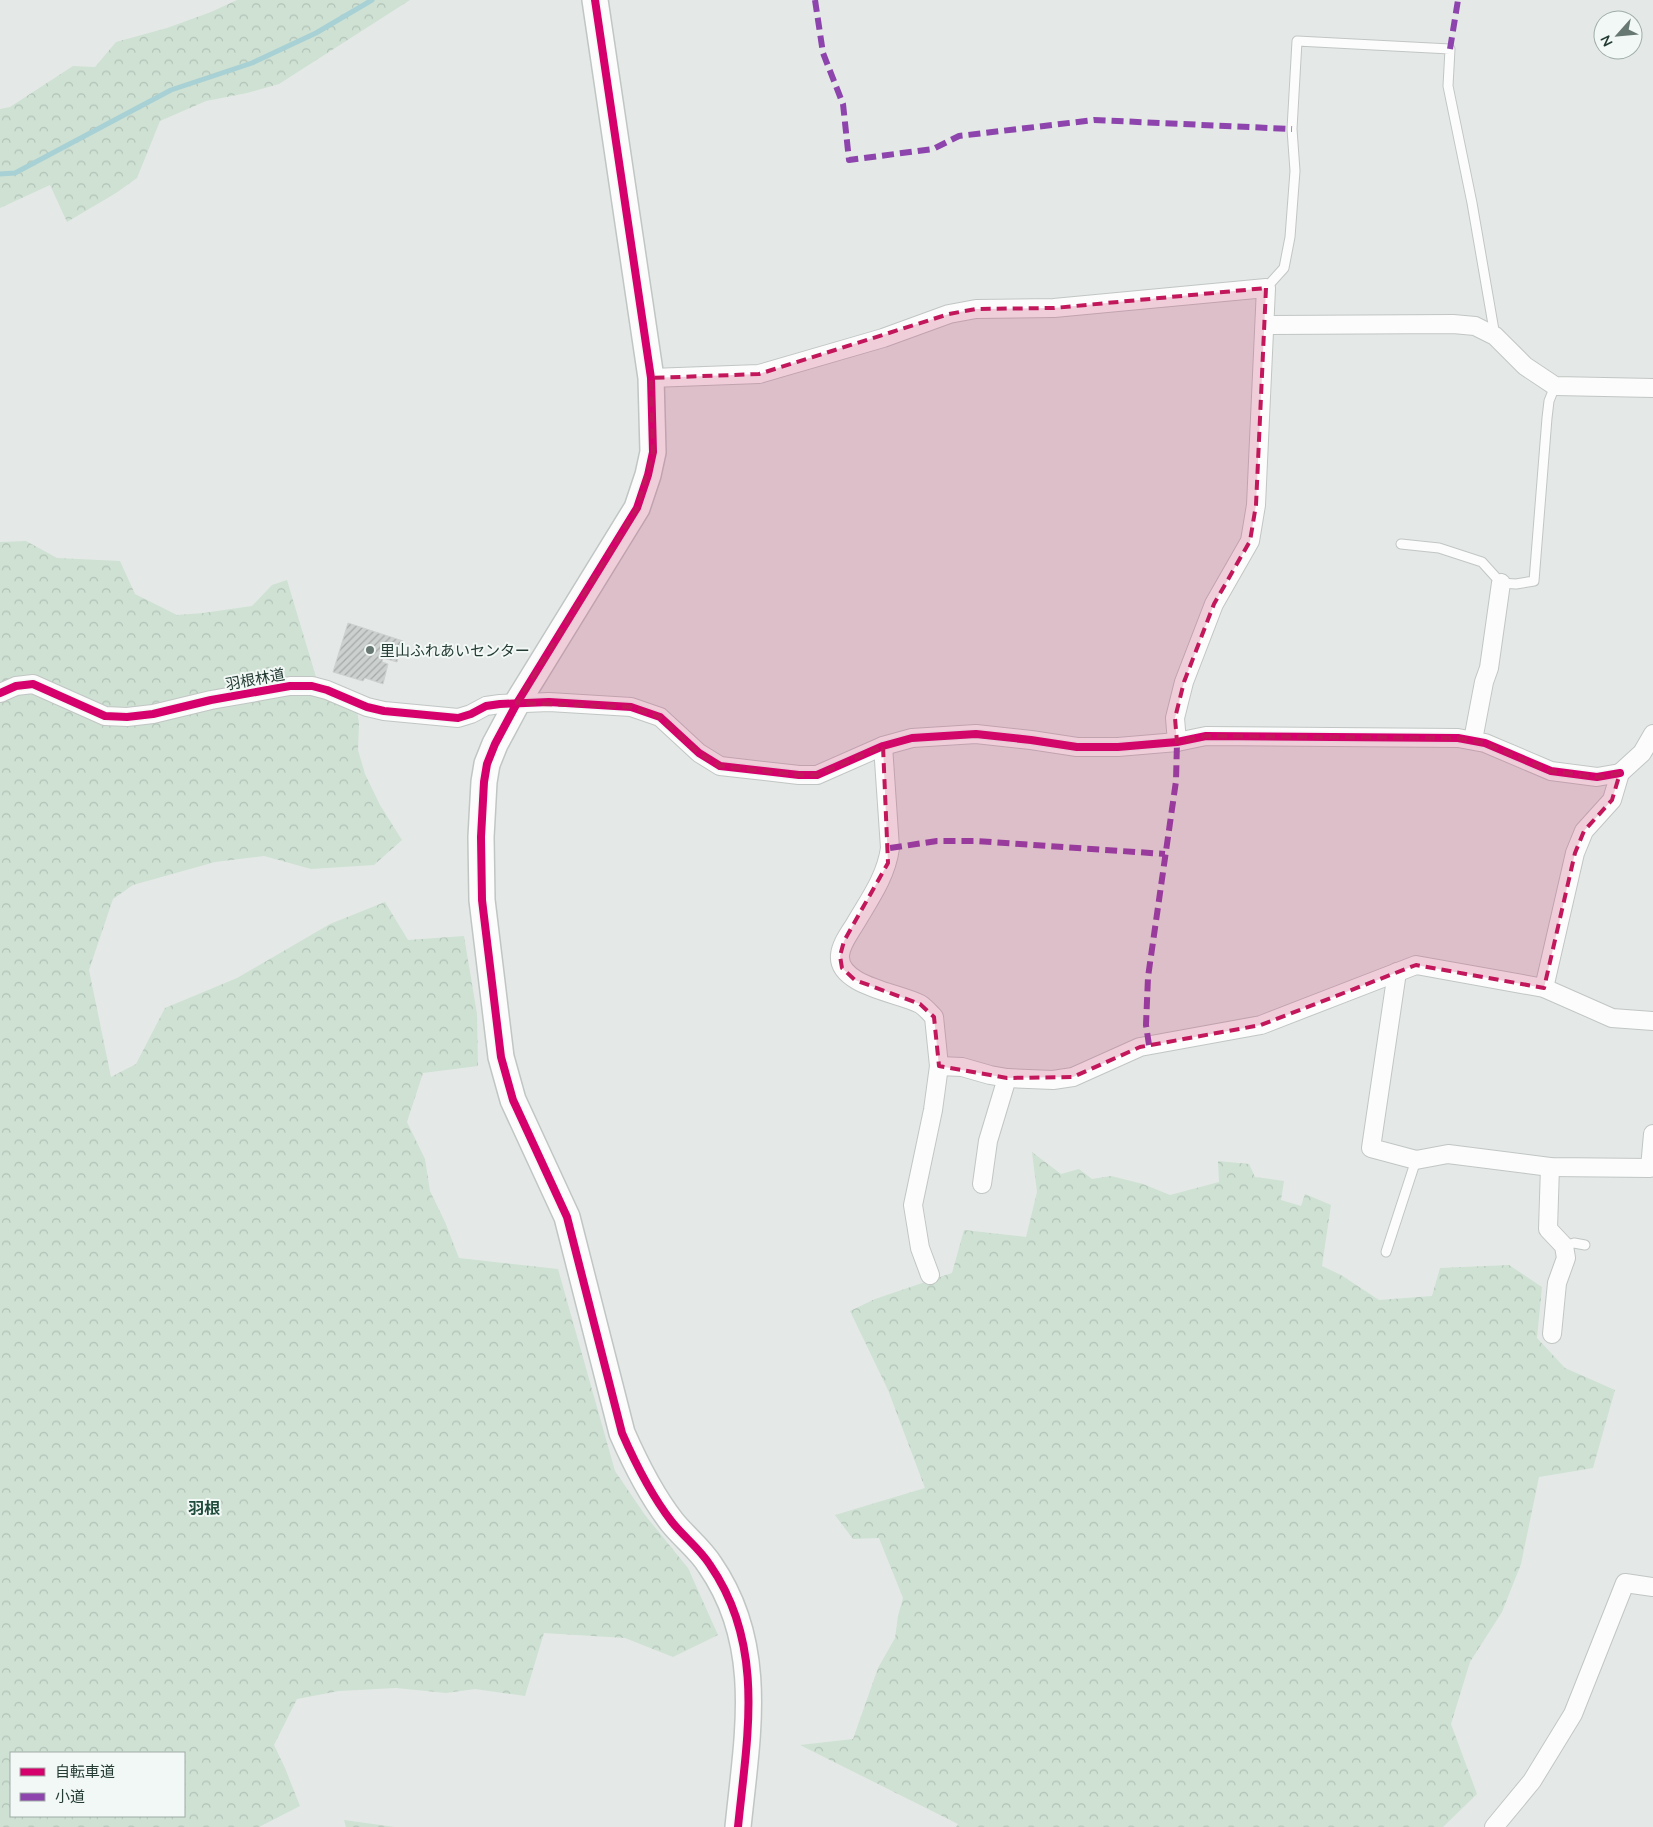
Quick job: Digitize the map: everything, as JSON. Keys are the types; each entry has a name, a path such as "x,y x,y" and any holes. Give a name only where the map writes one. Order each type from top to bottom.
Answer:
{"street":[{"path":"596,0 652,378 653,452 637,508 517,703 495,744 487,764 484,782 481,837 482,900 501,1057 513,1100 567,1217 622,1433 652,1493 673,1523 710,1564 728,1598 739,1626 747,1659 750,1695 738,1827"},
{"path":"652,378 759,374 883,338 949,314 976,309 1064,307 1266,288 1266,325 1256,505 1250,541 1214,604 1184,682 1175,718 1177,742"},
{"path":"1266,325 1453,324 1475,326 1495,336 1525,366 1556,386 1653,388"},
{"path":"1473,740 1488,668 1501,583"},
{"name":"羽根林道","path":"0,693 16,686 33,684 106,716 127,717 153,714 211,700 290,686 320,688 367,707 384,711 458,718 486,706 517,703 549,702 631,707 660,717 699,753 720,766 779,773 817,775 883,746 912,738 976,734 1077,747 1118,747 1177,742 1214,736 1458,738 1485,743 1552,771 1597,776 1620,773"},
{"path":"1544,988 1575,853 1584,831 1612,800 1620,773 1642,753 1653,734"},
{"path":"883,746 890,848 888,863 879,884 844,941 840,956 842,968 854,980 920,1004 934,1017 939,1066 933,1110 913,1205 920,1248 930,1276"},
{"path":"939,1066 962,1067 1007,1078 1053,1080 1073,1077 1140,1047 1261,1025 1416,965 1544,988 1612,1018 1653,1021"},
{"path":"1397,972 1372,1148 1416,1160 1448,1154 1550,1167 1650,1168 1653,1134"},
{"path":"982,1184 988,1141 1007,1078"},
{"path":"1550,1167 1548,1230 1564,1246 1566,1258 1557,1283 1552,1334"},
{"path":"1494,1827 1532,1781 1572,1714 1625,1583 1653,1587"}],"lane":[{"path":"1266,288 1284,268 1290,237 1294,171 1292,129 1297,41 1450,49 1448,86 1472,203 1495,336"},
{"path":"1401,544 1439,548 1482,562 1501,583 1516,584 1534,581 1547,418 1549,401 1556,386"},
{"path":"1386,1252 1416,1160"},
{"path":"1564,1246 1574,1243 1585,1245"}],"highlighted area":[{"path":"1266,288 1256,505 1250,541 1214,604 1184,682 1175,718 1177,742 1206,736 1458,738 1485,743 1551,771 1597,777 1620,773 1612,800 1584,831 1575,853 1544,988 1416,965 1261,1025 1140,1047 1073,1077 1007,1078 939,1066 934,1017 920,1004 855,980 842,968 840,956 844,941 888,863 883,746 817,775 799,775 720,766 699,753 660,717 631,707 517,703 637,508 653,452 651,378 759,374 949,314 976,309 1054,308"}],"green space":[{"path":"237,0 410,0 279,84 247,93 206,101 160,121 137,178 116,193 67,222 50,185 0,208 0,109 10,107 73,66 95,67 116,42 167,28"},
{"path":"26,541 57,558 120,561 135,594 177,615 252,606 272,585 287,580 319,687 355,694 359,724 358,750 365,774 380,805 402,840 374,865 311,869 264,856 215,862 133,885 113,899 89,970 111,1077 136,1064 165,1008 237,978 330,924 385,902 408,940 464,936 477,1014 478,1066 423,1073 407,1122 425,1159 430,1191 459,1258 558,1269 615,1471 645,1515 688,1568 718,1635 673,1657 625,1638 544,1633 525,1696 475,1689 446,1693 396,1688 339,1691 297,1699 274,1745 300,1806 259,1827 0,1827 0,542"},
{"path":"1032,1152 1061,1174 1079,1169 1092,1179 1111,1176 1143,1184 1170,1195 1219,1182 1218,1161 1249,1164 1255,1177 1284,1181 1281,1200 1301,1206 1305,1194 1331,1205 1322,1266 1341,1275 1379,1300 1432,1296 1440,1268 1509,1265 1542,1287 1537,1338 1565,1368 1615,1390 1593,1468 1539,1477 1521,1564 1502,1612 1470,1662 1451,1724 1477,1794 1443,1827 956,1827 958,1824 800,1745 853,1739 878,1668 895,1638 903,1598 879,1538 853,1539 835,1515 925,1488 888,1390 850,1311 875,1299 952,1273 964,1230 1026,1237 1037,1192"},
{"path":"344,1820 395,1827 346,1827"}],"building":[{"name":"里山ふれあいセンター","path":"348,623 403,641 397,662 383,658 382,662 388,664 383,684 365,678 363,681 333,672"}],"waterway":[{"path":"0,174 15,173 171,90 252,63 316,33 372,0"}],"marked path":[{"path":"815,0 823,53 843,104 849,160 933,149 959,136 1094,120 1292,129"},
{"path":"1450,49 1458,0"},
{"path":"1149,1045 1146,1025 1148,977 1176,781 1177,742"},
{"path":"890,848 937,841 976,841 1165,854"}],"cycle path":[{"path":"595,0 651,378 653,452 648,475 637,508 517,703 495,744 487,764 484,782 481,837 482,900 501,1057 513,1100 567,1217 622,1433 638,1468 657,1501 672,1522 710,1565 728,1596 739,1627 746,1660 748,1726 738,1827"},
{"path":"0,693 16,686 33,684 105,716 127,717 153,714 211,700 290,686 312,686 327,690 367,707 384,711 458,718 486,706 500,704 549,702 631,707 660,717 699,753 720,766 799,775 817,775 883,746 912,738 976,734 1077,747 1118,747 1177,742 1206,736 1458,738 1485,743 1551,771 1597,777 1620,773"}],"place":[{"name":"里山ふれあいセンター","path":"370,650"}],"district":[{"name":"羽根","path":"204,1508"}]}
